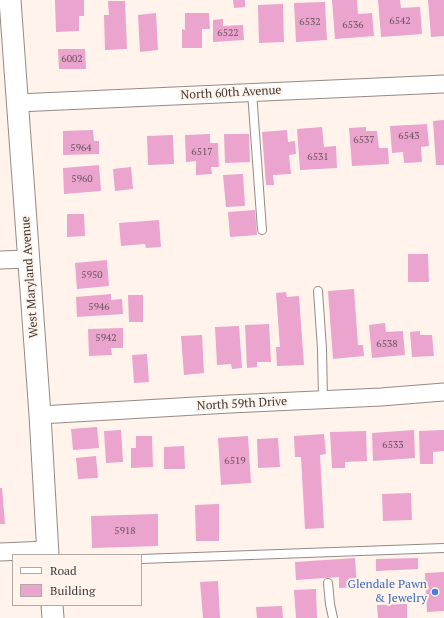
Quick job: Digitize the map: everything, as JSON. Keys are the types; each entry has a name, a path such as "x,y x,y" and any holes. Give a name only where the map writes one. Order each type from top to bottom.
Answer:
{"street":[{"name":"West Maryland Avenue","path":"10,0 40,415 47,552"},
{"name":"North 60th Avenue","path":"17,103 444,84"},
{"path":"0,260 28,259"},
{"name":"North 59th Drive","path":"40,415 381,397 444,392"},
{"path":"0,552 47,552"},
{"path":"52,606 53,618"}],"lane":[{"path":"252,92 262,230"},
{"path":"318,291 322,349 323,400"},
{"path":"142,559 444,548"},
{"path":"328,583 333,618"}],"building":[{"path":"55,0 84,0 84,16 79,16 79,31 56,32"},
{"path":"233,0 245,0 245,7 234,8"},
{"path":"332,0 357,0 358,14 372,13 374,36 335,39"},
{"path":"378,0 400,0 401,8 420,7 422,34 381,37"},
{"path":"428,0 444,0 444,36 431,37"},
{"path":"108,1 125,1 127,49 105,50 104,15 109,15"},
{"path":"325,2 327,40 296,42 294,3"},
{"path":"283,4 284,42 259,43 258,5"},
{"path":"156,13 158,50 140,52 138,15"},
{"path":"185,13 209,13 210,29 202,29 202,48 182,48 182,29 185,30"},
{"path":"223,19 223,26 243,25 244,40 213,42 213,20"},
{"path":"58,49 85,49 86,69 59,69"},
{"path":"444,120 444,165 436,165 433,121"},
{"path":"427,124 429,146 421,147 422,162 404,163 403,152 392,153 390,126"},
{"path":"322,127 324,147 336,146 337,168 300,170 297,129"},
{"path":"366,127 366,131 377,131 379,148 388,148 389,164 352,166 349,128"},
{"path":"93,130 94,141 99,141 99,154 63,155 63,131"},
{"path":"287,130 288,142 295,141 296,154 289,155 291,174 273,175 274,185 266,185 262,132"},
{"path":"210,134 210,143 218,143 219,167 211,167 212,174 196,175 196,161 186,162 185,135"},
{"path":"224,134 249,134 250,162 225,163"},
{"path":"173,135 174,164 148,165 147,136"},
{"path":"99,165 101,191 64,194 63,168"},
{"path":"131,167 133,189 115,191 113,169"},
{"path":"243,174 245,206 226,207 223,175"},
{"path":"255,210 257,235 230,237 228,212"},
{"path":"67,214 84,214 85,236 67,237"},
{"path":"159,220 161,247 146,248 145,244 121,246 119,223"},
{"path":"408,254 428,254 429,282 408,282"},
{"path":"107,260 109,286 77,289 75,263"},
{"path":"354,289 358,345 363,345 364,356 333,359 328,291"},
{"path":"286,292 287,297 299,296 304,365 277,366 276,347 280,347 276,293"},
{"path":"111,294 111,300 122,299 123,314 77,317 76,297"},
{"path":"128,295 143,295 143,322 129,322"},
{"path":"385,323 386,332 403,331 405,355 372,358 369,325"},
{"path":"269,324 271,362 257,362 257,367 247,368 245,325"},
{"path":"239,326 242,368 232,369 231,364 217,365 215,327"},
{"path":"123,328 123,348 111,348 112,355 89,356 88,329"},
{"path":"420,331 420,335 432,335 434,356 412,357 410,332"},
{"path":"202,335 204,373 184,375 181,336"},
{"path":"147,354 149,382 134,383 132,355"},
{"path":"97,427 99,448 73,450 71,429"},
{"path":"121,430 123,462 106,463 104,431"},
{"path":"414,430 415,458 373,461 372,433"},
{"path":"444,430 444,451 433,452 433,464 420,464 419,431"},
{"path":"366,431 367,461 345,462 345,468 332,468 330,432"},
{"path":"324,434 326,454 320,455 324,528 305,529 301,457 295,457 294,436"},
{"path":"136,436 152,436 153,467 131,468 131,448 136,448"},
{"path":"248,436 251,483 221,485 218,438"},
{"path":"278,438 280,467 258,468 257,439"},
{"path":"184,446 185,469 164,469 164,447"},
{"path":"96,456 98,478 78,479 76,458"},
{"path":"0,488 2,488 5,524 0,524"},
{"path":"411,493 412,520 383,521 382,494"},
{"path":"219,504 219,541 196,541 195,505"},
{"path":"158,514 158,546 92,548 91,516"},
{"path":"355,558 357,587 339,588 339,577 296,580 295,562"},
{"path":"418,558 418,569 376,571 376,559"},
{"name":"Glendale Pawn & Jewelry","path":"444,572 444,611 427,612 425,573"},
{"path":"218,581 220,618 203,618 200,582"},
{"path":"316,589 317,618 296,618 294,590"},
{"path":"407,604 407,618 378,618 377,605"},
{"path":"282,606 283,618 257,618 256,607"}],"place":[{"name":"Glendale Pawn & Jewelry","path":"435,592"}]}
